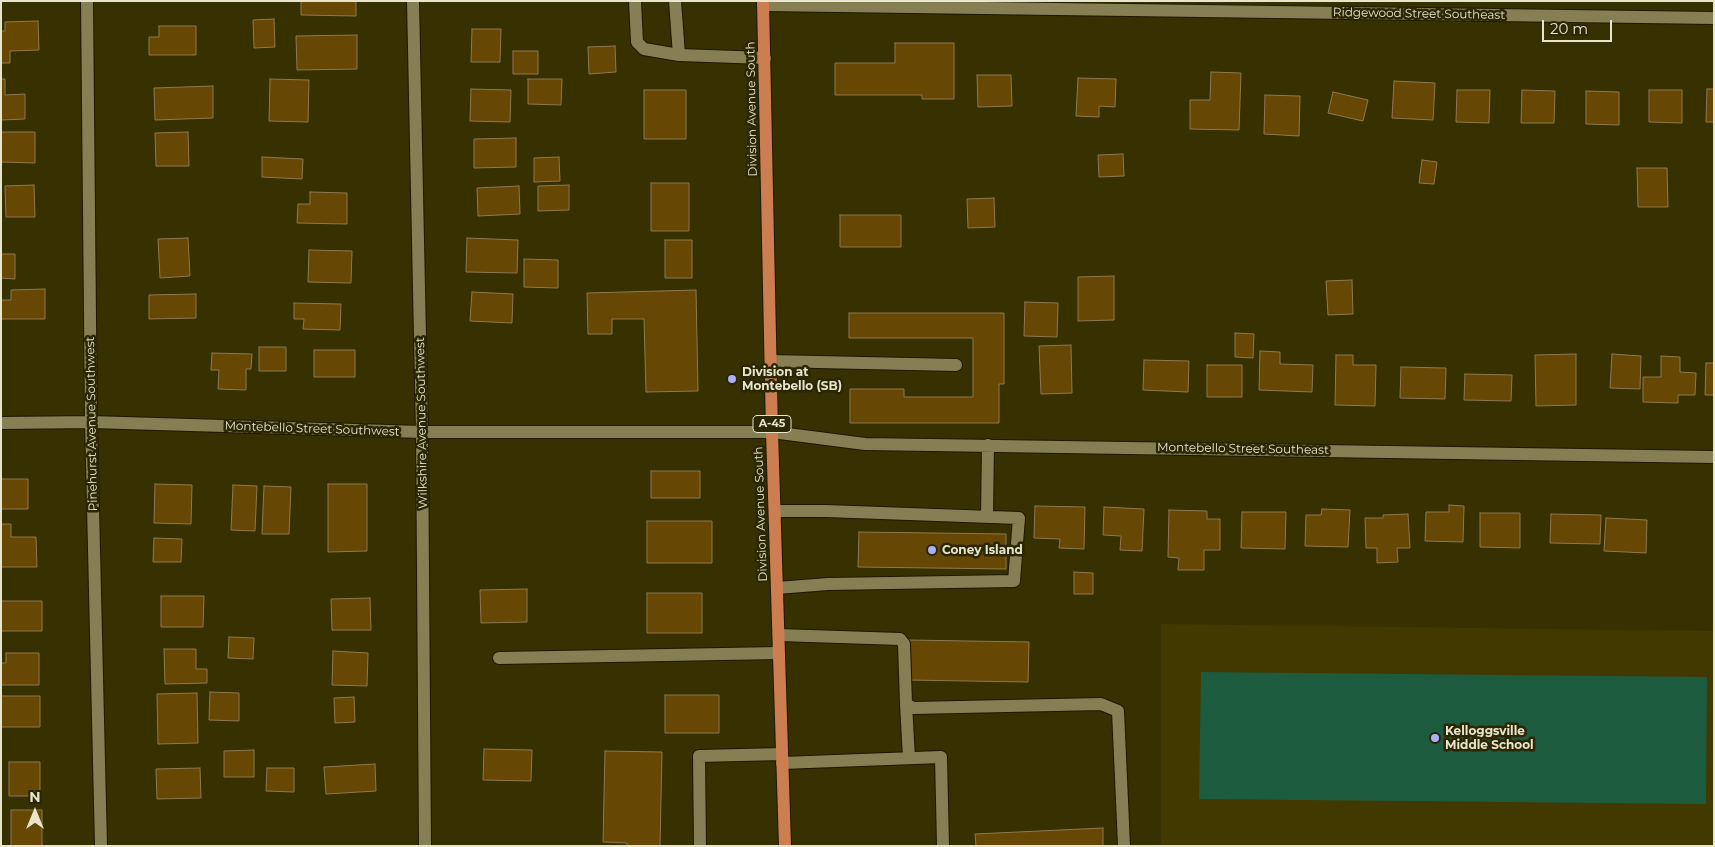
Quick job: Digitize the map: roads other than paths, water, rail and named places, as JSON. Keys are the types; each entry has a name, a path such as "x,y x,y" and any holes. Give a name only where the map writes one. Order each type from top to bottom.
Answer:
{"main road":[{"name":"Division Avenue South","path":"763,3 772,432 785,846"}],"street":[{"name":"Pinehurst Avenue Southwest","path":"87,1 91,422 101,846"},
{"name":"Wilkshire Avenue Southwest","path":"413,1 422,432 425,846"},
{"path":"635,1 637,42 644,49 678,55 765,58"},
{"path":"675,1 678,55"},
{"name":"Ridgewood Street Southeast","path":"763,3 1047,5 1714,18"},
{"path":"771,361 956,365"},
{"name":"Montebello Street Southwest","path":"1,423 91,422 422,432 772,432"},
{"name":"Montebello Street Southeast","path":"772,432 865,444 1714,457"},
{"path":"987,517 988,445"},
{"path":"775,510 826,510 1019,518 1014,581 828,584 777,588"},
{"path":"779,635 900,639 904,644 909,758"},
{"path":"499,658 779,653"},
{"path":"906,704 913,708 1102,704 1118,712 1124,846"},
{"path":"700,846 699,756 941,758 943,846"}],"place":[{"name":"Division at Montebello (SB)","path":"732,379"},
{"name":"Coney Island","path":"932,550"},
{"name":"Kelloggsville Middle School","path":"1435,738"}]}
